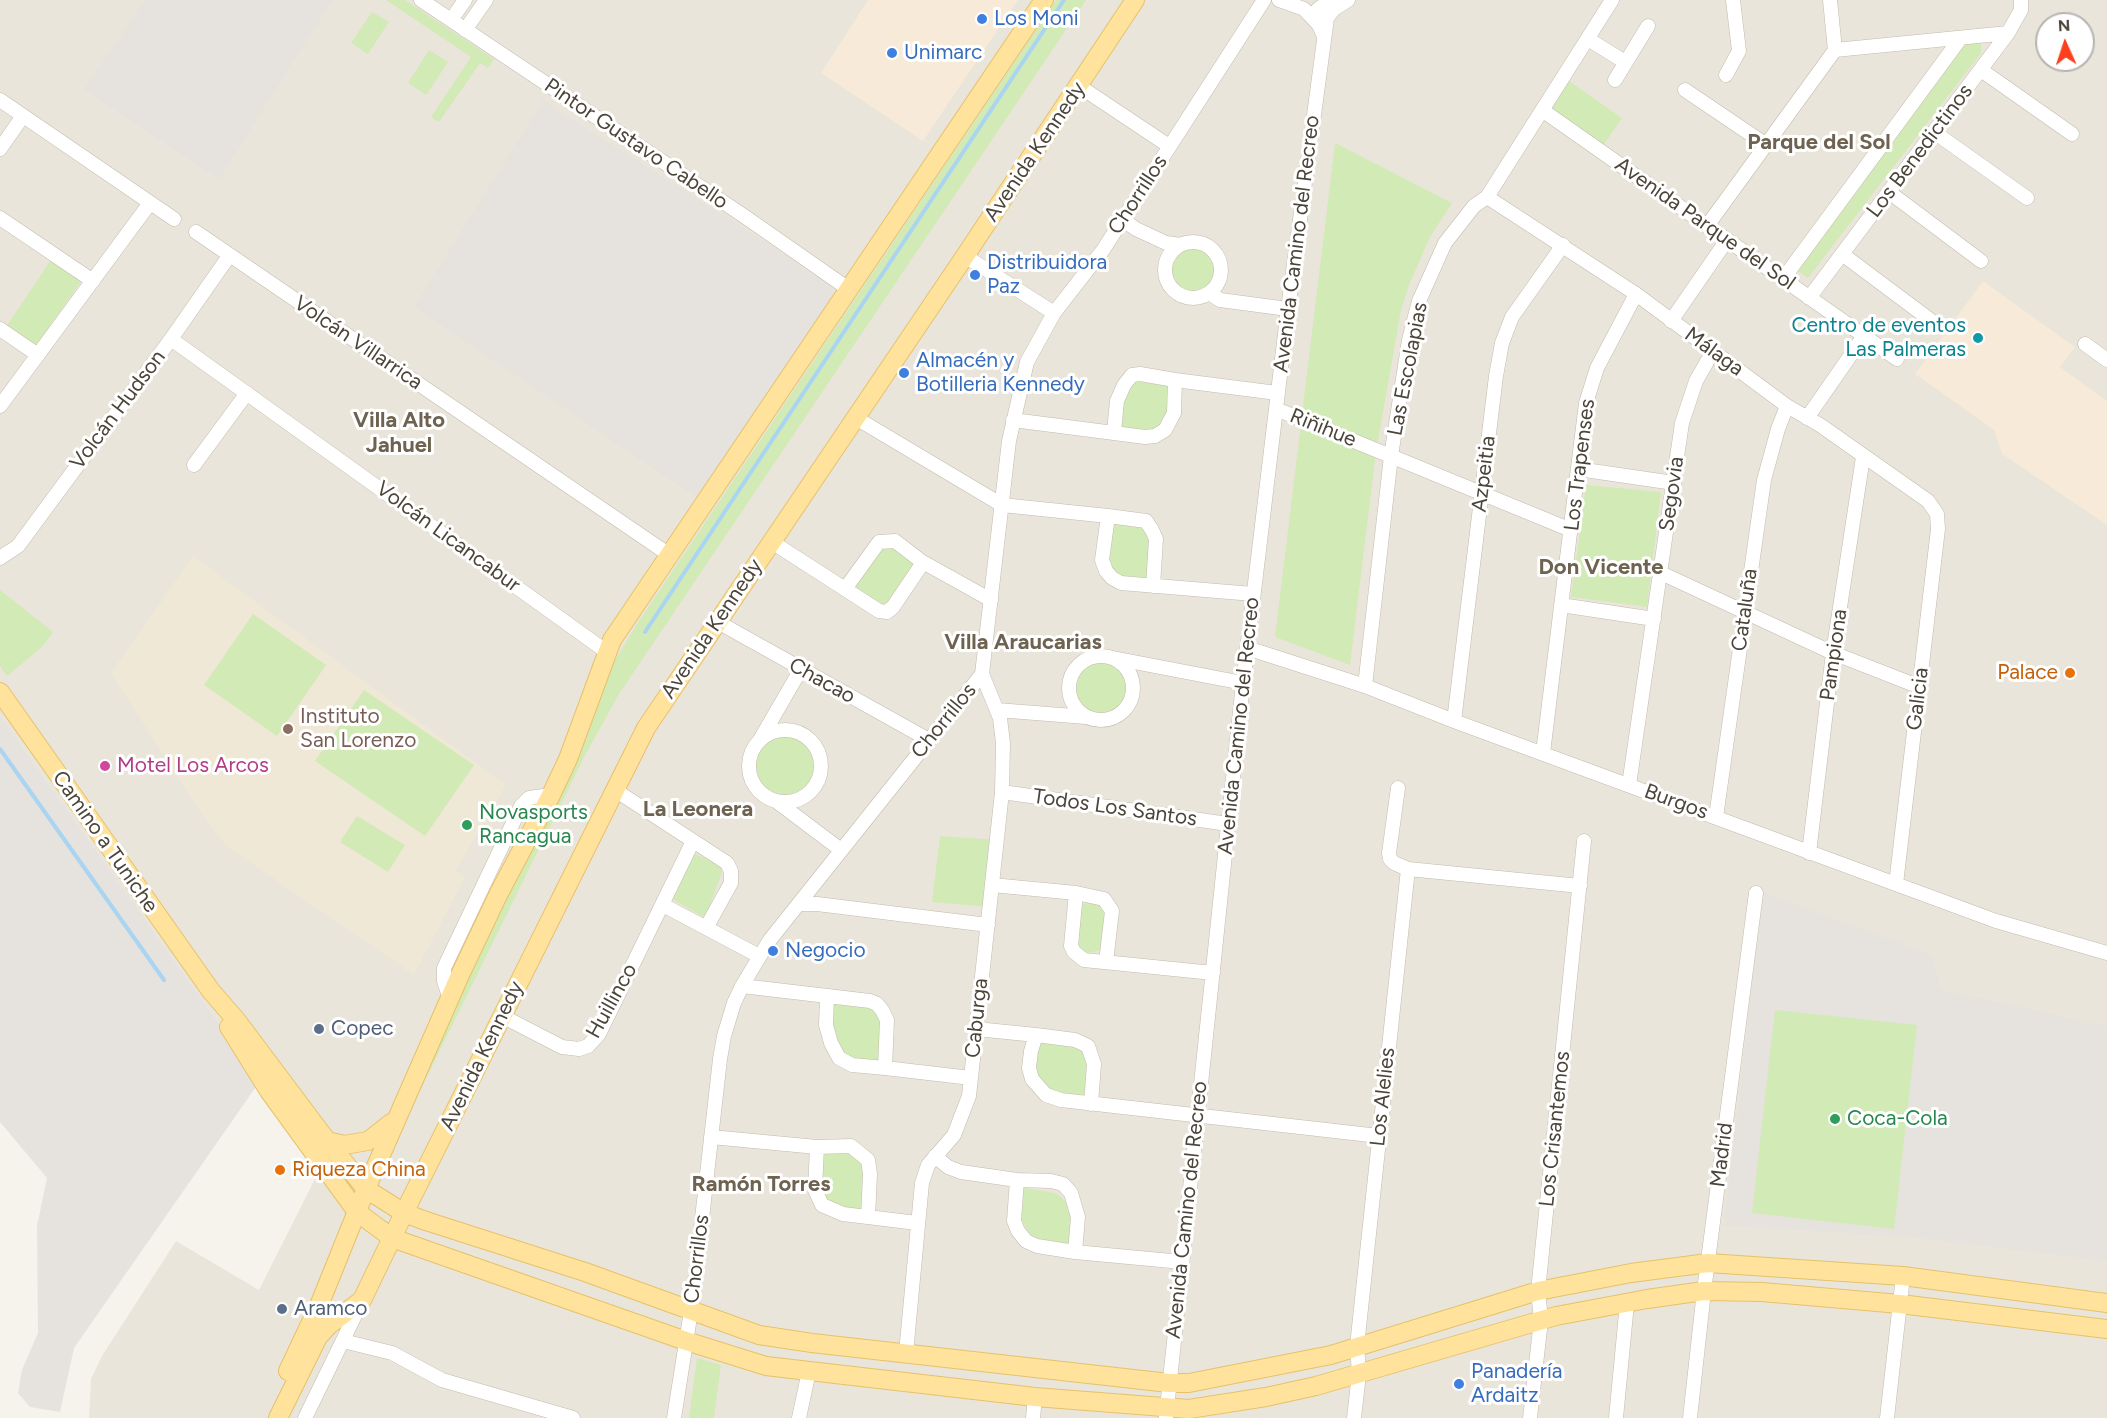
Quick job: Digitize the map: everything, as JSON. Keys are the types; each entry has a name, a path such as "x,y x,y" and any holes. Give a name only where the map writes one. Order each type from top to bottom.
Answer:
{"main road":[{"path":"265,1418 321,1303 396,1117 450,999 499,893 568,759 607,652 620,629 1044,0"},
{"name":"Avenida Kennedy","path":"278,1418 318,1337 329,1325 362,1300 646,728 1135,0"},
{"name":"Camino a Tuniche","path":"0,692 211,991 237,1021 366,1189 404,1213 585,1272 746,1331 772,1338 1169,1383 1199,1382 1300,1362 1538,1291 1631,1273 1708,1263 1903,1276 2107,1303"},
{"name":"Camino a Tuniche","path":"211,991 229,1027 269,1090 357,1212 392,1238 686,1341 766,1366 1166,1413 1266,1397 1316,1386 1541,1320 1704,1291 1762,1292 1900,1304 2107,1329"},
{"path":"327,1141 344,1145 368,1141 396,1117"},
{"path":"487,1271 495,1257 497,1244"}],"street":[{"name":"Pintor Gustavo Cabello","path":"421,0 850,290"},
{"path":"451,20 465,0"},
{"path":"465,30 486,0"},
{"name":"Chorrillos","path":"674,1418 691,1311 724,1036 742,986 759,956 799,904 982,674 1012,420 1028,362 1054,313 1103,250 1264,0"},
{"path":"1279,0 1304,9 1313,17 1324,36"},
{"path":"1313,17 1318,9 1337,0"},
{"name":"Avenida Camino del Recreo","path":"1166,1413 1243,682 1277,393 1327,18 1334,9 1348,0"},
{"name":"Las Escolapias","path":"1365,686 1391,456 1409,340 1419,301 1445,243 1474,206 1486,197 1612,0"},
{"path":"1726,75 1739,51 1733,0"},
{"path":"1707,226 1835,50 1830,0"},
{"name":"Los Benedictinos","path":"1809,298 2008,33 2021,10 2021,0"},
{"path":"1615,80 1648,26"},
{"path":"1835,50 2008,33"},
{"path":"1588,39 1625,62"},
{"path":"1783,279 1960,39"},
{"path":"1981,69 2072,134"},
{"path":"1078,86 1169,146"},
{"path":"1685,90 1765,144"},
{"path":"0,100 174,219"},
{"name":"Avenida Parque del Sol","path":"1542,110 1896,359"},
{"path":"0,149 23,116"},
{"path":"1934,132 2027,198"},
{"path":"1889,192 1981,261"},
{"name":"Málaga","path":"1486,197 1636,294 1787,405 1928,501 1937,514"},
{"path":"0,406 150,203"},
{"path":"0,218 93,281"},
{"path":"1123,220 1166,243 1181,245 1199,243 1215,252 1219,260 1220,278 1209,293 1191,298 1174,291 1169,284 1165,266 1173,250 1181,245"},
{"name":"Volcán Villarrica","path":"196,232 671,556"},
{"path":"1671,321 1727,240"},
{"name":"Azpeitia","path":"1454,721 1481,493 1502,343 1517,309 1563,245"},
{"path":"1842,254 1933,322"},
{"name":"Volcán Hudson","path":"0,558 18,546 171,339 229,256"},
{"path":"965,256 1054,313"},
{"path":"1209,293 1220,300 1288,309"},
{"name":"Los Trapenses","path":"1543,753 1586,403 1590,385 1613,335 1636,294"},
{"path":"0,329 38,356"},
{"path":"1808,418 1864,336"},
{"name":"Volcán Licancabur","path":"171,339 607,652"},
{"path":"2085,344 2107,360"},
{"name":"Segovia","path":"1629,785 1685,409 1696,381 1713,351"},
{"path":"1114,432 1117,400 1132,375 1140,374 1277,393"},
{"path":"1012,420 1145,437 1155,436 1165,430 1174,413 1175,380"},
{"path":"194,465 247,393"},
{"name":"Cataluña","path":"1716,817 1764,480 1787,405"},
{"name":"Riñihue","path":"1276,409 1571,530"},
{"path":"856,418 1002,505 1146,521 1156,539 1153,586"},
{"name":"Pampiona","path":"1809,853 1833,653 1863,457"},
{"path":"1578,470 1674,483"},
{"name":"Galicia","path":"1896,884 1938,529 1937,514"},
{"path":"1108,516 1102,560 1106,571 1121,583 1253,594"},
{"path":"845,589 879,542 894,541 921,561 991,600"},
{"path":"772,542 879,611 887,612 892,607 920,567 921,561"},
{"path":"1661,573 1745,610 1833,653 1920,687"},
{"path":"1561,605 1654,619"},
{"name":"Chacao","path":"716,621 929,740"},
{"name":"Burgos","path":"1247,648 1365,686 1996,921 2107,953"},
{"path":"1086,717 1072,702 1069,682 1072,672 1087,658 1107,656 1243,682"},
{"path":"997,710 1086,717 1096,720 1107,720 1117,716 1130,702 1134,693 1131,674 1117,659"},
{"path":"801,669 750,755 750,774 759,791 776,800 841,850"},
{"name":"Caburga","path":"906,1353 922,1183 928,1165 954,1134 969,1096 1002,792 1003,744 1000,718 982,674"},
{"path":"761,739 771,732 782,730 804,735 812,742 821,763 820,774 808,793 798,799 776,800"},
{"path":"1398,788 1389,853 1394,863 1408,868 1580,886"},
{"path":"615,790 727,863 731,871 731,883 706,928"},
{"name":"Todos Los Santos","path":"1002,792 1228,824"},
{"name":"Los Crisantemos","path":"1530,1418 1541,1320 1538,1291 1584,841"},
{"name":"Huillinco","path":"502,1016 562,1047 579,1049 588,1046 599,1034 693,842"},
{"name":"Los Alelies","path":"1354,1418 1359,1374 1357,1346 1408,868"},
{"path":"992,885 1076,893 1104,899 1112,911 1106,962"},
{"path":"1076,893 1071,946 1074,952 1084,960 1213,973"},
{"name":"Madrid","path":"1690,1418 1704,1291 1756,893"},
{"path":"663,904 759,956"},
{"path":"799,904 817,904 988,925"},
{"path":"742,986 870,1001 882,1010 887,1020 885,1068"},
{"path":"828,996 826,1025 831,1043 839,1058 847,1064 971,1078"},
{"path":"976,1029 1075,1040 1088,1046 1093,1054 1095,1072 1091,1104"},
{"path":"1036,1035 1029,1068 1032,1079 1046,1095 1061,1100 1379,1136"},
{"path":"711,1137 817,1147 851,1146 868,1160 870,1174 868,1217"},
{"path":"817,1147 815,1190 822,1205 843,1214 917,1223"},
{"path":"935,1156 954,1170 1017,1180 1051,1181 1063,1184 1071,1193 1078,1217 1075,1252"},
{"path":"1017,1180 1014,1221 1026,1241 1037,1246 1075,1252 1182,1262"},
{"path":"1887,1418 1903,1276"},
{"name":"Avenida Kennedy","path":"305,1418 362,1300"},
{"path":"1616,1418 1627,1303"},
{"path":"343,1341 392,1353 442,1380 573,1418"},
{"path":"799,1418 809,1371"},
{"path":"1033,1418 1035,1397"}],"shaded area":[{"path":"0,0 2107,0 2107,1418 89,1418 91,1379 102,1356 176,1241 259,1290 321,1167 0,715"},
{"path":"145,0 332,0 219,179 84,89"},
{"name":"Unimarc","path":"868,0 1018,0 923,141 821,73"},
{"path":"543,101 842,291 699,499 414,307"},
{"name":"Centro de eventos Las Palmeras","path":"1983,281 2075,347 2060,367 2107,401 2107,525 2002,454 1994,430 1915,374"},
{"name":"Instituto San Lorenzo","path":"193,556 506,785 455,871 465,877 414,975 226,846 201,813 111,673"},
{"path":"0,715 260,1081 74,1348 60,1412 30,1407 18,1393 22,1370 38,1333 37,1226 47,1178 0,1122"},
{"name":"Coca-Cola","path":"1763,892 1932,955 1941,990 2107,1026 2107,1261 1910,1237 1724,1225"}],"green space":[{"path":"386,0 405,0 494,59 488,68 480,63 439,122 431,117 471,57"},
{"path":"1056,0 1086,0 619,694 584,757 411,1109 445,1011 588,727 614,662 635,627"},
{"path":"372,12 389,22 368,54 351,43"},
{"path":"1981,41 1981,53 1808,278 1795,269 1964,43"},
{"path":"429,50 448,62 426,95 408,83"},
{"path":"1563,77 1622,118 1600,150 1542,110"},
{"path":"1335,143 1452,203 1430,237 1401,310 1376,452 1350,665 1275,637"},
{"path":"1198,246 1210,252 1215,260 1215,278 1210,286 1202,291 1188,292 1180,289 1173,282 1170,264 1173,256 1180,249"},
{"path":"51,260 81,281 36,346 6,327"},
{"path":"1135,380 1170,384 1169,412 1161,426 1153,431 1119,427 1122,402 1128,388"},
{"path":"1586,485 1661,492 1647,607 1571,597"},
{"path":"1112,521 1144,525 1152,540 1149,581 1122,579 1115,575 1106,560"},
{"path":"887,544 917,562 886,608 850,588"},
{"path":"0,590 53,632 43,646 7,676 0,666"},
{"path":"253,614 326,665 277,736 204,685"},
{"path":"1101,659 1112,661 1125,672 1130,688 1128,699 1117,712 1101,717 1090,715 1077,704 1072,688 1074,677 1085,664"},
{"path":"364,690 474,765 425,836 315,761"},
{"path":"778,735 790,735 801,740 809,748 814,765 812,777 801,790 790,795 778,795 767,790 759,782 754,771 754,759 759,748 767,740"},
{"path":"357,816 405,845 388,872 340,842"},
{"path":"940,836 997,840 989,907 932,902"},
{"path":"690,852 721,865 722,872 706,916 672,899"},
{"path":"1099,901 1109,911 1101,950 1088,953 1080,949 1077,943 1081,905"},
{"path":"832,1001 874,1008 882,1021 881,1064 867,1063 842,1055 833,1034"},
{"name":"Coca-Cola","path":"1775,1010 1917,1025 1894,1229 1752,1213"},
{"path":"1039,1039 1073,1044 1085,1049 1089,1056 1089,1097 1049,1091 1036,1077 1035,1052"},
{"path":"822,1150 849,1151 864,1163 864,1210 845,1208 831,1203 822,1194 820,1177"},
{"path":"1020,1187 1055,1193 1061,1197 1067,1204 1073,1219 1071,1244 1039,1240 1031,1235 1021,1219"},
{"path":"697,1358 721,1365 714,1418 689,1418"}],"waterway":[{"path":"645,632 1064,0"},
{"path":"0,749 164,980"}],"place":[{"name":"Los Moni","path":"982,19"},
{"name":"Unimarc","path":"892,53"},
{"name":"Distribuidora Paz","path":"975,275"},
{"name":"Centro de eventos Las Palmeras","path":"1978,338"},
{"name":"Almacén y Botilleria Kennedy","path":"904,373"},
{"name":"Palace","path":"2070,673"},
{"name":"Instituto San Lorenzo","path":"288,729"},
{"name":"Motel Los Arcos","path":"105,766"},
{"name":"Novasports Rancagua","path":"467,825"},
{"name":"Negocio","path":"773,951"},
{"name":"Copec","path":"319,1029"},
{"name":"Coca-Cola","path":"1835,1119"},
{"name":"Riqueza China","path":"280,1170"},
{"name":"Aramco","path":"282,1309"},
{"name":"Panadería Ardaitz","path":"1459,1384"}],"district":[{"name":"Parque del Sol","path":"1819,143"},
{"name":"Villa Alto Jahuel","path":"399,434"},
{"name":"Don Vicente","path":"1601,568"},
{"name":"Villa Araucarias","path":"1023,643"},
{"name":"La Leonera","path":"698,810"},
{"name":"Ramón Torres","path":"761,1185"}]}
